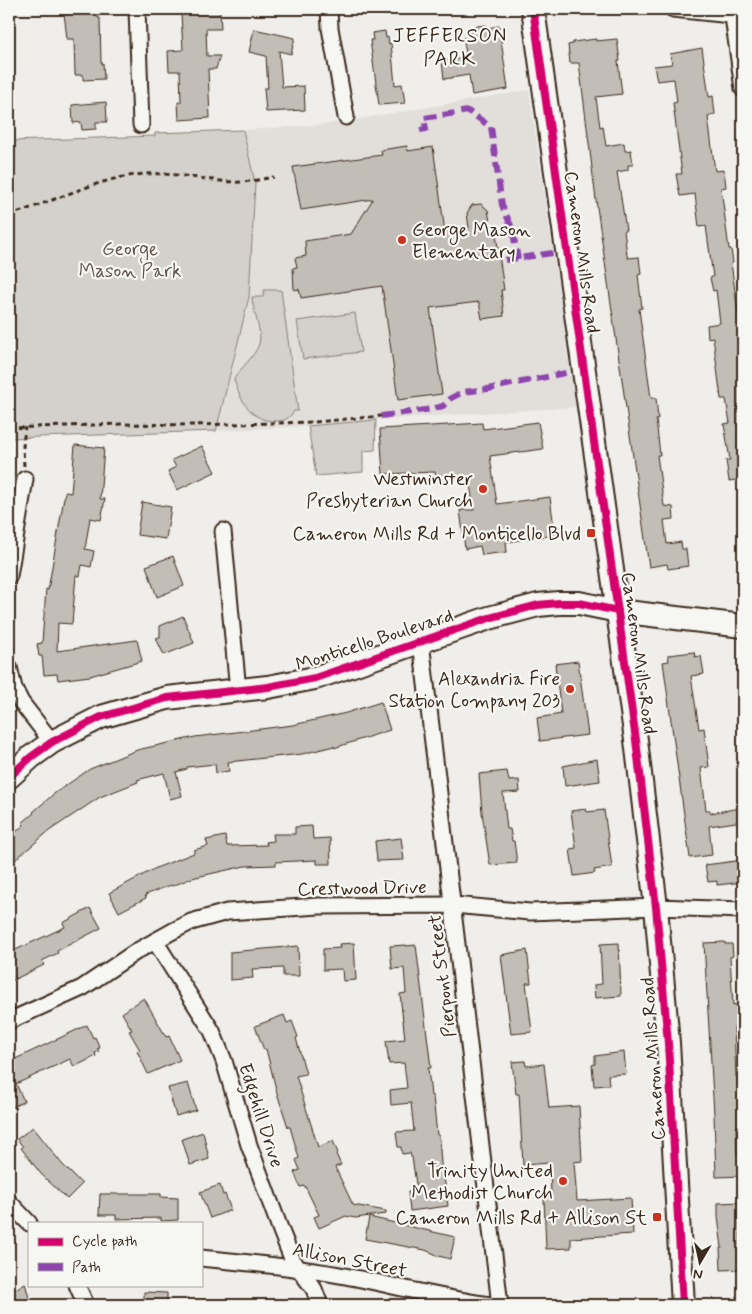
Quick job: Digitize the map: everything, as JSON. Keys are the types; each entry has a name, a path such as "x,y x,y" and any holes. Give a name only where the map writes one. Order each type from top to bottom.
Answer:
{"street":[{"path":"136,9 141,125"},
{"path":"329,9 330,28 346,117"},
{"name":"Cameron Mills Road","path":"533,9 636,740 656,907 668,1043 683,1305"},
{"path":"673,9 736,14 743,89"},
{"path":"9,576 25,479"},
{"path":"223,530 238,691"},
{"name":"Monticello Boulevard","path":"9,777 31,757 52,742 101,717 167,698 238,691 315,678 489,618 538,605 579,603 618,612 743,626"},
{"name":"Pierpont Street","path":"421,642 500,1305"},
{"path":"9,667 14,688 21,702 52,742"},
{"name":"Crestwood Drive","path":"9,1021 82,988 129,956 191,922 227,912 319,906 453,905 530,912 656,907 743,910"},
{"name":"Edgehill Drive","path":"155,941 212,1031 224,1061 249,1145 281,1231 293,1261 314,1289 320,1305"},
{"path":"9,1202 28,1222"},
{"name":"Allison Street","path":"202,1258 269,1264 345,1276 460,1301 491,1305"},
{"path":"77,1286 86,1305"}],"path":[{"path":"9,215 124,176 146,174 234,182 274,177"},
{"path":"9,428 121,424 192,425 315,422 381,416"},
{"path":"23,446 26,427"}],"shaded area":[{"name":"George Mason Elementary","path":"529,90 576,407 216,431 249,297 255,183 243,130 329,124"}],"green space":[{"name":"George Mason Park","path":"243,130 255,183 249,297 216,431 9,438 9,141 155,136 155,133"},
{"path":"264,290 281,290 298,411 294,411 288,418 281,421 260,418 253,413 239,394 234,379 254,354 259,344 260,333 252,297 263,297"},
{"path":"355,313 361,352 303,359 297,321"},
{"path":"376,420 375,450 363,451 363,472 316,476 308,426"}],"building":[{"path":"97,10 98,18 100,18 101,63 103,63 104,79 83,80 83,75 75,75 74,39 67,39 64,13"},
{"path":"220,11 221,29 206,29 207,56 220,56 216,69 208,69 210,118 179,120 178,102 181,102 180,71 169,71 168,51 183,50 181,13"},
{"path":"486,25 487,28 499,26 508,89 472,95 469,75 444,79 442,61 467,58 463,38 471,37 469,27"},
{"path":"254,29 295,38 291,54 279,51 282,87 304,86 305,110 266,112 264,88 268,88 266,56 249,52"},
{"path":"385,31 389,44 391,43 395,85 402,84 405,103 379,105 370,40 373,40 372,33"},
{"path":"596,39 596,41 617,39 622,94 596,97 600,127 603,126 606,146 624,143 625,151 631,150 633,165 628,165 628,170 617,172 626,230 624,230 627,255 628,258 639,257 641,274 638,275 642,308 639,309 651,398 656,398 660,455 657,455 664,506 673,507 674,519 664,520 667,544 681,542 682,549 686,549 688,566 668,569 667,564 649,567 596,200 579,63 570,63 568,45 573,44 573,42"},
{"path":"702,48 709,97 713,96 715,114 708,117 715,171 724,170 726,187 721,188 729,249 731,249 733,263 731,263 743,346 743,479 729,481 726,460 730,460 724,424 730,423 726,399 721,399 713,337 708,338 707,325 720,323 716,290 713,291 710,278 713,277 706,226 699,227 695,194 680,196 676,174 682,174 673,103 677,102 674,79 657,81 654,66 672,64 670,54"},
{"path":"106,102 107,122 96,122 96,129 82,130 81,122 73,123 72,105"},
{"path":"407,146 408,151 433,147 445,232 469,228 467,213 472,205 481,204 488,210 492,234 496,234 504,290 501,290 504,316 482,319 479,302 430,308 442,394 398,400 382,286 301,298 299,289 294,290 293,268 297,267 295,258 306,256 305,241 351,234 373,199 301,210 293,167 382,155 381,150"},
{"name":"Westminster Presbyterian Church","path":"538,422 543,449 490,456 497,504 550,497 555,535 506,542 507,552 482,555 480,546 465,549 460,510 474,510 469,478 437,482 435,472 383,474 380,429 482,423 483,429"},
{"path":"75,445 104,448 100,499 105,499 101,520 90,518 85,549 94,551 91,567 82,565 80,576 76,575 72,624 58,623 57,651 137,640 142,661 90,676 58,680 57,674 44,675 42,656 39,656 37,644 42,643 46,589 48,590 65,492 71,493"},
{"path":"202,446 215,472 177,490 168,471 176,467 172,460"},
{"path":"142,502 171,507 166,539 137,535"},
{"path":"173,556 184,586 157,597 146,566"},
{"path":"183,616 194,643 164,655 156,638 160,637 160,626"},
{"path":"694,652 695,657 701,656 704,674 691,676 699,729 704,728 709,767 701,768 706,810 710,810 710,813 741,808 743,821 709,826 712,855 690,858 663,662 669,661 668,655"},
{"name":"Alexandria Fire Station Company 203","path":"578,661 588,735 540,741 537,718 561,714 555,664"},
{"path":"381,702 390,730 334,748 334,746 302,754 228,762 229,771 216,773 215,764 187,767 187,769 176,772 182,796 170,799 164,773 137,780 138,782 100,797 49,831 9,865 9,838 24,825 22,823 33,812 55,793 90,769 137,750 195,737 293,725 346,713"},
{"path":"597,759 600,781 565,786 563,766"},
{"path":"507,771 509,781 519,780 520,792 503,793 507,829 510,829 512,841 514,841 517,863 490,865 482,813 479,774"},
{"path":"586,809 587,812 604,810 612,867 594,870 595,873 574,876 570,849 576,848 571,811"},
{"path":"312,826 313,839 330,838 331,864 317,864 317,860 276,862 276,865 245,866 192,878 145,895 146,898 119,912 109,893 156,868 194,853 194,850 208,846 206,840 225,836 227,846 267,845 266,842 274,841 273,834 295,834 295,827"},
{"path":"401,838 404,860 377,861 375,841"},
{"path":"743,860 743,882 717,885 717,881 708,882 705,865"},
{"path":"90,908 101,928 57,951 58,953 42,961 44,965 9,982 9,953 65,927 63,923"},
{"path":"725,942 725,944 732,944 733,956 730,957 733,1005 738,1004 739,1027 734,1027 736,1077 738,1077 739,1093 742,1093 743,1127 736,1127 737,1154 743,1153 743,1176 716,1177 704,943"},
{"path":"354,943 356,980 343,981 342,969 323,970 323,949 340,948 339,944"},
{"path":"619,943 621,996 595,998 594,985 602,984 600,944"},
{"path":"416,945 431,1068 428,1068 431,1096 433,1096 437,1135 439,1135 442,1178 444,1177 448,1206 410,1211 408,1192 417,1191 412,1157 410,1153 402,1154 401,1147 398,1147 396,1132 414,1131 411,1103 391,1105 390,1090 407,1088 404,1063 389,1064 386,1041 405,1039 400,994 406,993 404,968 392,969 390,946"},
{"path":"298,946 299,976 283,976 283,968 252,969 253,978 230,980 230,952"},
{"path":"527,950 531,983 526,983 532,1032 511,1034 501,955"},
{"path":"144,998 166,1037 169,1036 180,1060 148,1074 137,1051 140,1050 129,1031 132,1030 122,1013"},
{"path":"284,1015 287,1023 292,1021 298,1037 296,1038 306,1074 296,1076 318,1147 333,1141 341,1165 335,1167 353,1205 386,1211 386,1214 355,1218 346,1216 319,1228 314,1217 319,1215 305,1186 300,1187 294,1172 300,1170 296,1160 299,1158 277,1093 266,1049 264,1050 255,1026"},
{"path":"87,1025 100,1048 95,1053 96,1056 74,1067 70,1059 16,1084 24,1101 9,1109 9,1062"},
{"path":"624,1052 626,1074 608,1075 609,1085 594,1086 592,1065 595,1064 595,1056"},
{"name":"Trinity United Methodist Church","path":"525,1061 526,1066 544,1064 549,1108 579,1106 582,1161 574,1162 577,1201 631,1198 633,1234 571,1238 571,1248 546,1249 544,1198 551,1197 550,1163 523,1165 519,1094 516,1094 512,1062"},
{"path":"188,1083 196,1110 176,1116 168,1088"},
{"path":"33,1127 62,1164 82,1184 67,1199 41,1174 21,1148 23,1147 17,1139"},
{"path":"203,1132 209,1159 190,1165 182,1139"},
{"path":"220,1185 231,1210 210,1218 200,1192"},
{"path":"100,1194 161,1194 161,1197 178,1198 178,1220 161,1221 161,1218 116,1219 116,1215 99,1215"},
{"path":"743,1202 743,1220 741,1220 740,1224 743,1269 721,1270 720,1248 722,1248 718,1203"},
{"path":"369,1217 455,1237 450,1259 425,1250 365,1239"},
{"path":"25,1283 31,1305 20,1305 11,1292"},
{"path":"144,1292 167,1293 167,1305 144,1305"}],"marked path":[{"path":"420,130 426,129 424,118 468,111 491,127 502,205 512,228 518,259"},
{"path":"505,260 553,253"},
{"path":"381,416 443,406 451,398 463,392 488,389 570,372"}],"cycle path":[{"path":"533,9 636,740 656,907 668,1043 683,1305"},
{"path":"9,777 31,757 52,742 101,717 167,698 268,687 315,678 489,618 538,605 579,603 618,611"}],"place":[{"name":"George Mason Elementary","path":"402,240"},
{"name":"Westminster Presbyterian Church","path":"483,489"},
{"name":"Cameron Mills Rd + Monticello Blvd","path":"591,533"},
{"name":"Alexandria Fire Station Company 203","path":"570,689"},
{"name":"Trinity United Methodist Church","path":"563,1181"},
{"name":"Cameron Mills Rd + Allison St","path":"657,1217"}],"district":[{"name":"JEFFERSON PARK","path":"450,46"}]}
